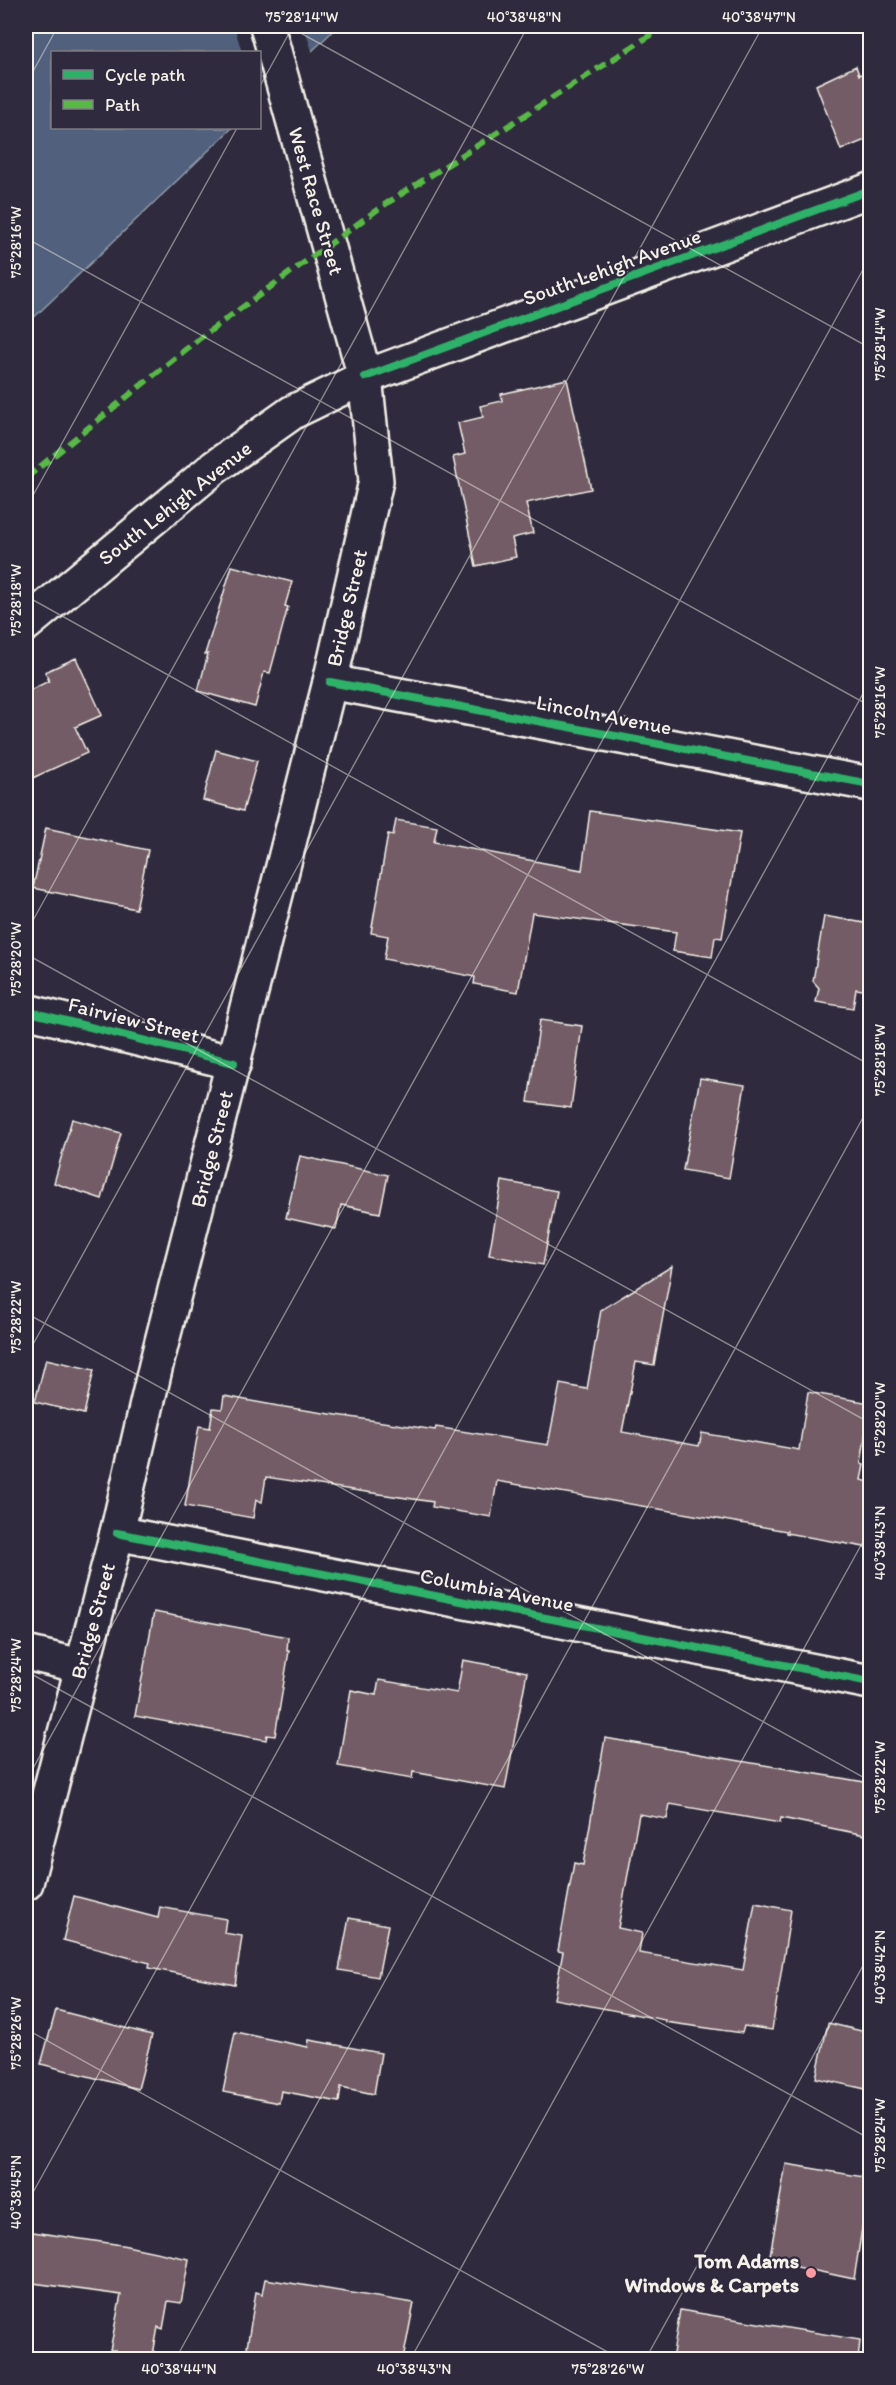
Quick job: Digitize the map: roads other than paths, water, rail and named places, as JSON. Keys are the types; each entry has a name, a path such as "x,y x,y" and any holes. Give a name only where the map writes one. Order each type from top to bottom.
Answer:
{"main road":[{"name":"West Race Street","path":"267,26 365,377"},
{"name":"South Lehigh Avenue","path":"26,624 215,467 293,412 365,377 870,190"},
{"name":"Bridge Street","path":"26,1883 117,1533 156,1365 330,682 376,481 365,377"},
{"name":"Lincoln Avenue","path":"330,682 870,784"},
{"name":"Fairview Street","path":"26,1011 234,1063"},
{"name":"Columbia Avenue","path":"117,1533 870,1682"},
{"path":"26,1653 81,1666"}],"water":[{"path":"26,26 338,26 261,100 261,51 51,51 51,129 231,129 26,325"}],"place":[{"name":"Tom Adams Windows & Carpets","path":"811,2273"}]}
